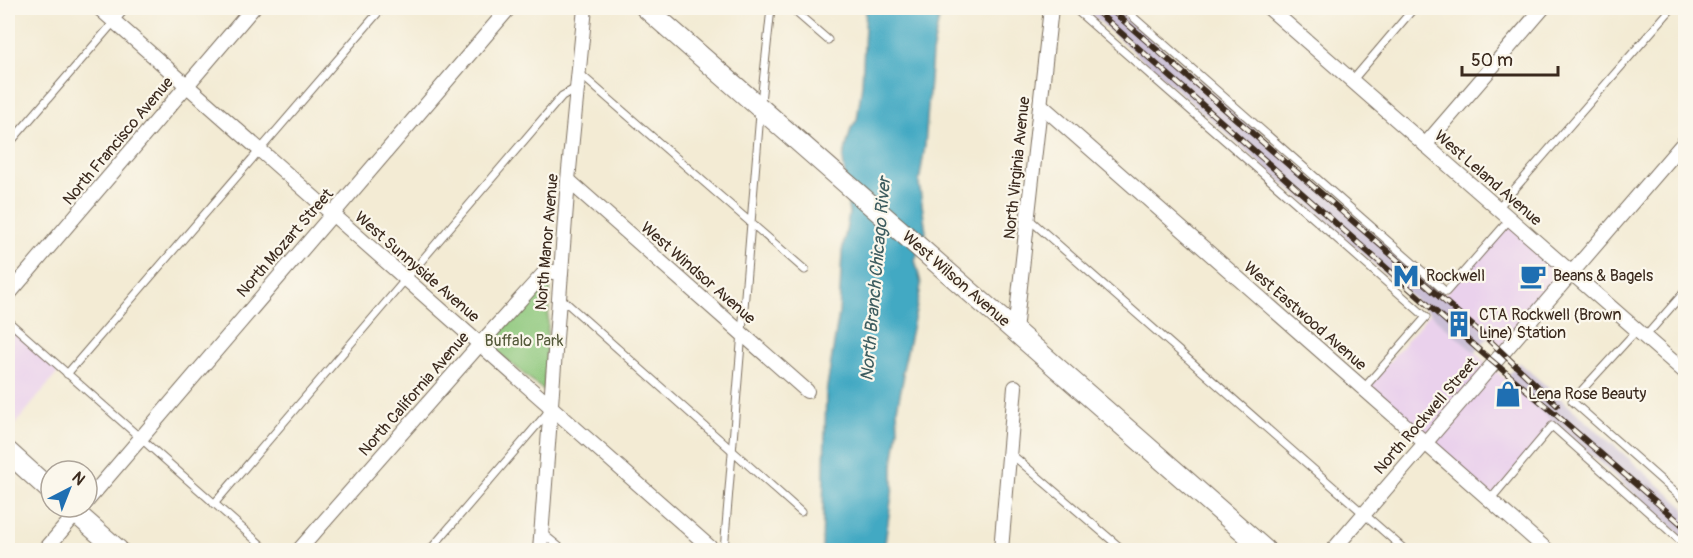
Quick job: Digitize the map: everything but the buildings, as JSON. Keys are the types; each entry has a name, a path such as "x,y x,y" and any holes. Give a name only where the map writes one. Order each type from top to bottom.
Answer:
{"street":[{"name":"West Sunnyside Avenue","path":"99,8 713,550"},
{"name":"North Francisco Avenue","path":"8,295 253,8"},
{"name":"North Manor Avenue","path":"540,550 568,180 585,8"},
{"name":"West Wilson Avenue","path":"646,8 1265,550"},
{"name":"North Virginia Avenue","path":"1015,331 1051,8"},
{"path":"1425,145 1542,8"},
{"name":"North Mozart Street","path":"99,484 505,9"},
{"name":"West Leland Avenue","path":"1277,10 1352,81 1686,373"},
{"name":"West Eastwood Avenue","path":"1041,105 1547,550"},
{"name":"North Rockwell Street","path":"1333,550 1686,140"},
{"name":"West Windsor Avenue","path":"568,180 807,391"},
{"name":"North California Avenue","path":"299,550 546,271 561,273"},
{"path":"1001,550 1015,387"},
{"path":"8,452 39,480"},
{"name":"North Mozart Street","path":"45,550 70,519"},
{"path":"90,519 118,550"}],"lane":[{"path":"8,145 126,8"},
{"path":"67,374 382,8"},
{"path":"724,550 760,106 771,8"},
{"path":"790,8 828,40"},
{"path":"1074,8 1426,317 1363,389"},
{"path":"1124,8 1446,292 1510,219"},
{"path":"1352,81 1414,8"},
{"path":"1498,208 1672,8"},
{"path":"214,504 578,80 805,270"},
{"path":"1028,219 1405,550"},
{"path":"1686,290 1572,401 1686,502"},
{"path":"559,296 801,512"},
{"path":"8,321 267,550"},
{"path":"430,550 552,408"},
{"path":"1490,500 1552,426 1686,546"},
{"path":"1010,453 1122,550"},
{"path":"542,532 563,550"}],"shaded area":[{"path":"1084,8 1117,8 1490,335 1475,353"},
{"path":"1510,220 1571,274 1505,350 1444,295"},
{"path":"1430,313 1555,423 1491,498 1366,389"},
{"path":"8,323 60,370 8,433"},
{"path":"1519,362 1685,508 1685,539 1505,379"}],"green space":[{"name":"Buffalo Park","path":"546,285 550,289 544,391 494,349 492,343 540,287"}],"water":[{"name":"North Branch Chicago River","path":"866,8 941,8 932,54 925,146 919,183 926,232 915,260 921,283 897,409 898,429 893,465 893,487 884,550 822,550 826,393 839,313 842,252 849,214 843,159 851,128 857,120 862,84"}],"railway":[{"path":"1093,8 1480,351 1686,528"},
{"path":"1109,8 1489,340 1557,405"}],"place":[{"name":"Rockwell","path":"1406,276"},
{"name":"Beans & Bagels","path":"1533,276"},
{"name":"CTA Rockwell (Brown Line) Station","path":"1459,324"},
{"name":"Lena Rose Beauty","path":"1508,394"}]}
